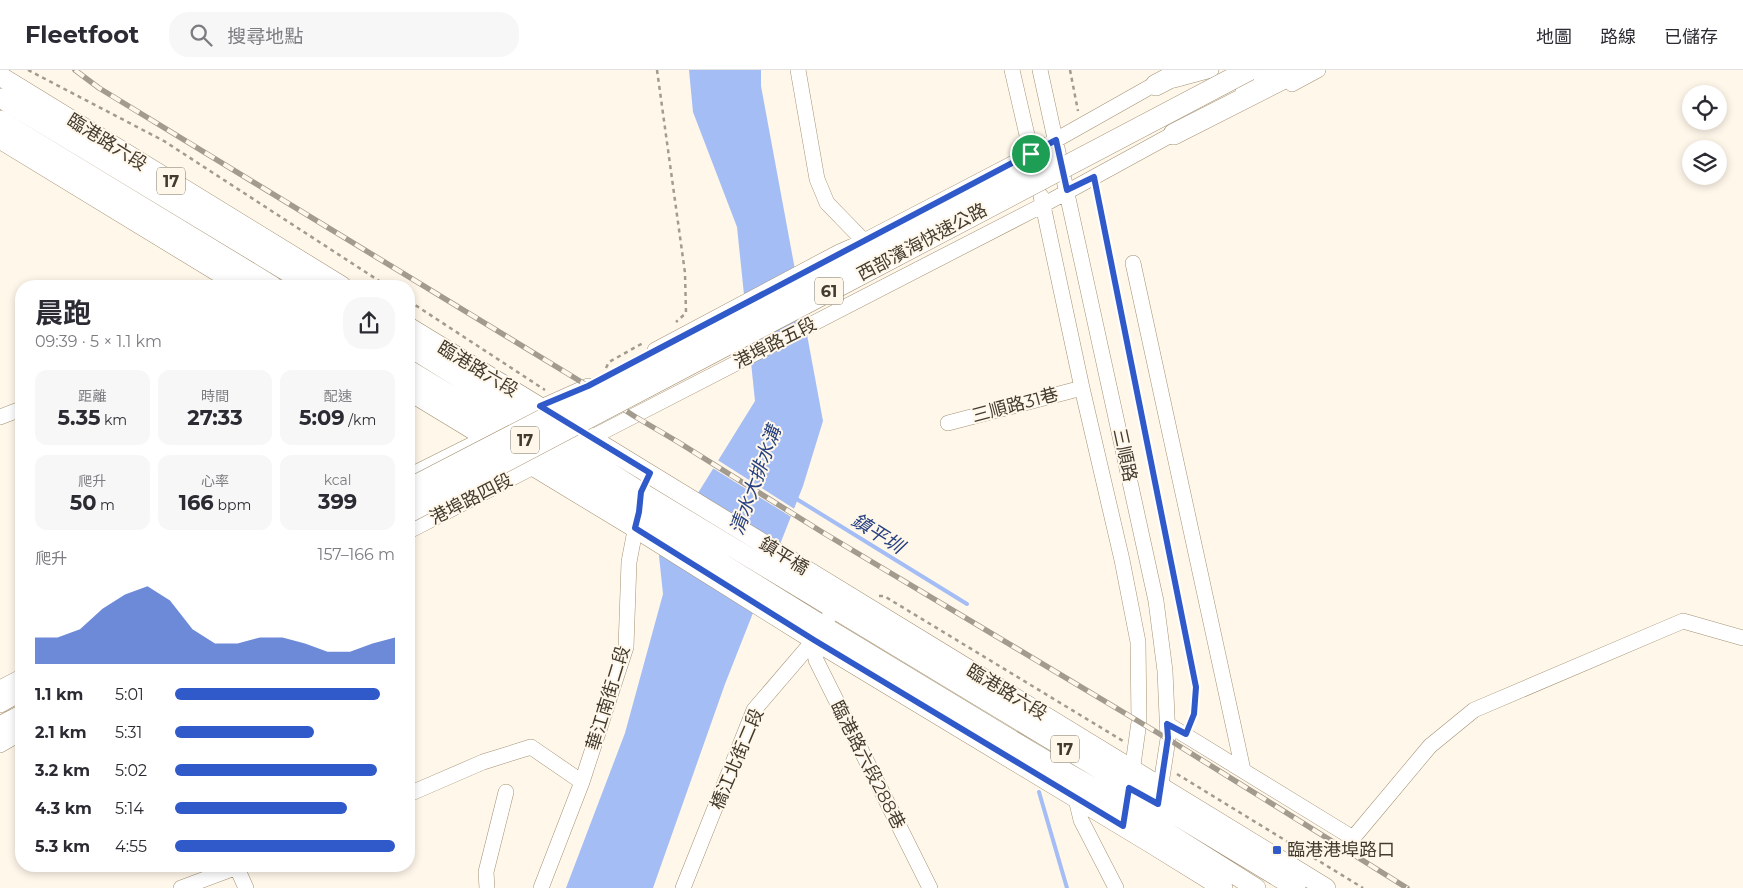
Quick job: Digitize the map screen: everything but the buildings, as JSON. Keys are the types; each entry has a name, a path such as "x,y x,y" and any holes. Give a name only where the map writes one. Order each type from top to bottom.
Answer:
{"highway":[{"path":"1156,85 1185,70"},
{"name":"西部濱海快速公路","path":"415,486 1221,70"},
{"name":"西部濱海快速公路","path":"415,509 1249,70"},
{"path":"1174,134 1300,70"},
{"path":"0,702 15,693"},
{"path":"0,727 15,719"}],"main road":[{"name":"臨港路六段","path":"0,76 274,254 304,280"},
{"name":"臨港路六段","path":"0,98 274,254 329,280"},
{"name":"臨港路六段","path":"0,120 256,280"},
{"path":"0,139 231,280"},
{"name":"臨港路六段","path":"415,331 650,473"},
{"name":"臨港路六段","path":"415,351 641,492"},
{"name":"臨港路六段","path":"415,374 553,457 637,520"},
{"name":"17","path":"415,395 534,467 637,520 818,633 1076,800 1123,826 1153,835 1256,888"},
{"name":"鎮平橋","path":"650,473 838,600"},
{"name":"鎮平橋","path":"641,492 838,600"},
{"name":"臨港路六段","path":"838,600 1132,769 1160,795 1296,888"},
{"name":"臨港路六段","path":"838,600 1129,788 1160,795 1326,888"},
{"name":"17","path":"818,633 1126,807 1153,835 1223,888"}],"street":[{"path":"798,70 817,179 827,203 864,241"},
{"name":"三順路","path":"1012,70 1122,560 1138,642 1140,722 1123,826"},
{"name":"三順路","path":"1040,70 1156,601 1165,671 1168,738 1153,835"},
{"path":"415,473 485,438 540,406 599,380 839,252 864,241 1031,154 1080,125 1156,85 1178,70"},
{"path":"1156,85 1211,70"},
{"name":"港埠路五段","path":"534,467 1043,205 1067,190 1174,134 1273,70"},
{"name":"港埠路五段","path":"1174,134 1224,118 1318,70"},
{"path":"262,280 274,254"},
{"path":"1133,263 1243,770"},
{"name":"三順路31巷","path":"948,423 1082,388"},
{"path":"0,417 15,411"},
{"name":"港埠路四段","path":"415,528 534,467"},
{"name":"華江南街二段","path":"541,888 582,782 626,647 629,562 641,492 650,473"},
{"name":"橋江北街二段","path":"683,888 754,710 818,633 838,600"},
{"path":"1167,724 1354,838 1430,746 1474,710 1683,621 1743,638"},
{"name":"臨港路六段288巷","path":"818,633 816,660 930,888"},
{"path":"0,688 15,679"},
{"path":"0,745 15,736"},
{"path":"415,791 483,762 531,747 582,782"},
{"path":"487,888 486,872 506,792"},
{"path":"1076,800 1081,820 1116,888"},
{"path":"182,888 225,872"},
{"path":"240,872 246,888"}],"path":[{"path":"28,70 164,141 378,280"},
{"path":"657,70 685,273 686,313 674,324"},
{"path":"1070,70 1080,125"},
{"path":"1094,177 1196,687 1194,714 1186,734"},
{"path":"415,305 559,398"},
{"path":"599,380 609,362 643,343"},
{"path":"875,595 884,596 1135,748"},
{"path":"1164,766 1363,888"}],"water":[{"name":"清水大排水溝","path":"689,70 761,70 761,86 823,421 803,486 725,684 653,888 566,888 625,733 663,594 659,556 755,401 737,227 693,112"}],"pier":[{"path":"716,459 796,510 793,518 711,467"}],"waterway":[{"name":"鎮平圳","path":"795,498 967,604"},
{"name":"鎮平圳","path":"1039,792 1067,888"}],"railway":[{"path":"75,70 99,88 414,280"},
{"path":"415,281 822,532 1168,739 1407,888"}],"place":[{"name":"臨港港埠路口","path":"1277,850"}],"route":[{"path":"1056,140 1067,190 1094,177 1196,687 1194,714 1186,734 1167,724 1168,738 1158,804 1129,788 1123,826 1076,800 635,528 641,492 650,473 540,406 588,386 839,252 864,241 1031,154 1056,140"}]}
